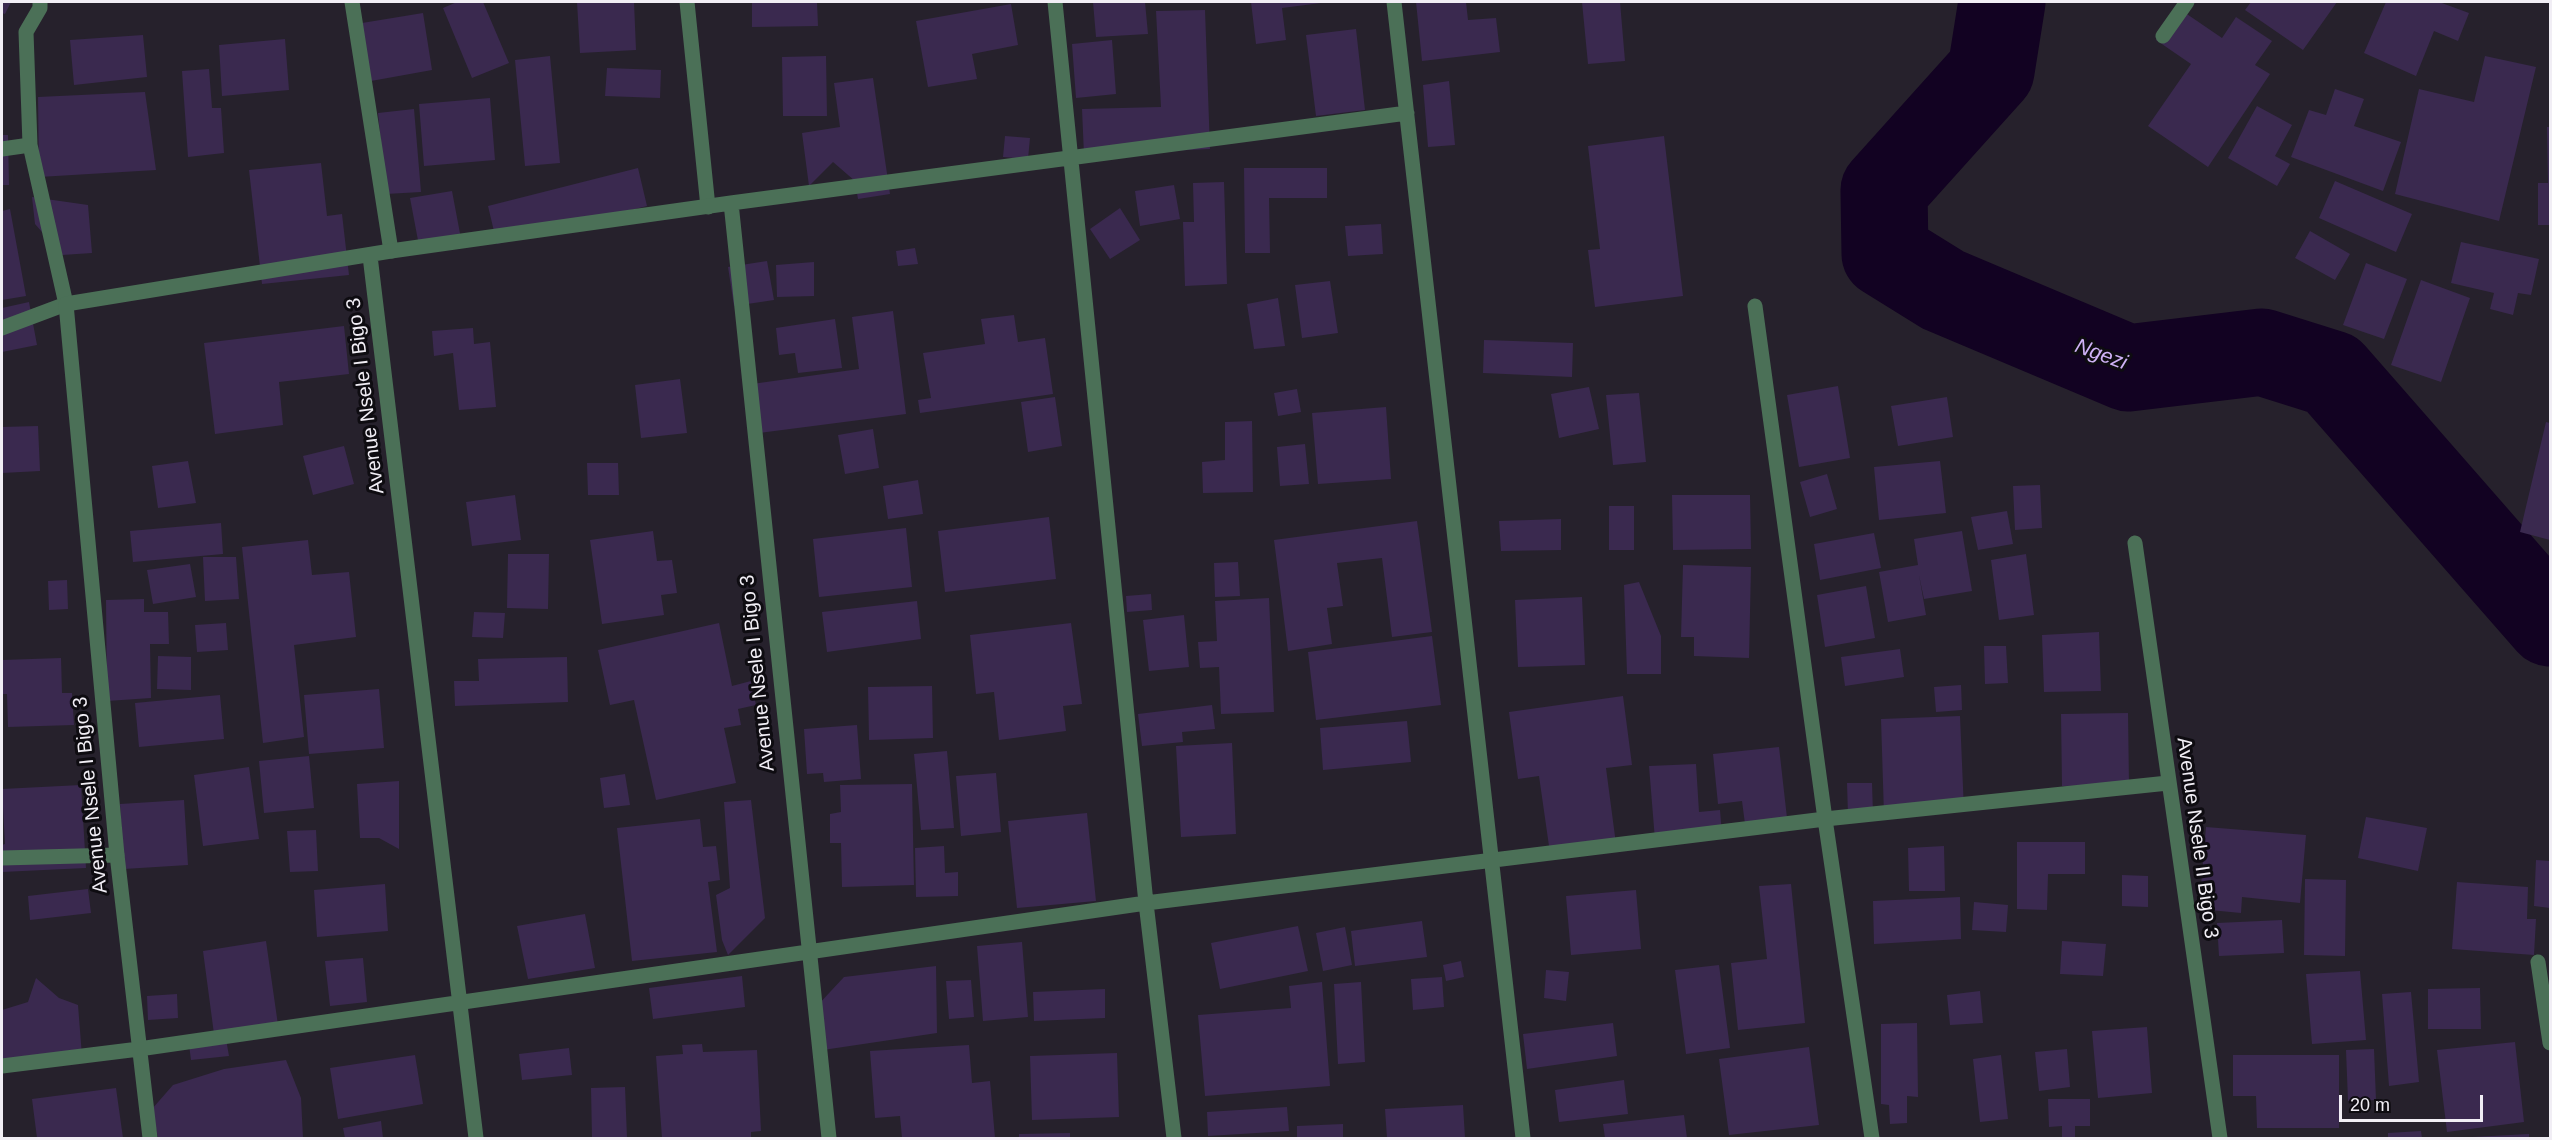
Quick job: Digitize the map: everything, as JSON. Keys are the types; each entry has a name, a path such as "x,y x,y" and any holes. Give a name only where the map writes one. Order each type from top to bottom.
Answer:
{"street":[{"name":"Avenue Nsele I Bigo 3","path":"40,2 40,8 26,32 30,145 66,304 117,855 150,1138"},
{"path":"352,2 391,251"},
{"path":"687,2 708,207"},
{"path":"1055,2 1146,903 1174,1138"},
{"path":"1394,2 1523,1138"},
{"path":"2163,36 2187,2"},
{"path":"2,328 66,304 391,251 731,203 1407,113"},
{"path":"2,149 30,145"},
{"name":"Avenue Nsele I Bigo 3","path":"731,203 829,1138"},
{"name":"Avenue Nsele I Bigo 3","path":"370,256 476,1138"},
{"path":"1755,306 1825,819 1872,1138"},
{"name":"Avenue Nsele II Bigo 3","path":"2135,543 2220,1138"},
{"path":"2,1066 139,1049 1146,903 1825,819 2168,783"},
{"path":"2,858 117,855"},
{"path":"2538,962 2550,1043"}],"building":[{"path":"2,2 11,2 5,14 2,13"},
{"path":"457,2 483,2 509,63 472,78 443,8"},
{"path":"577,2 634,2 636,50 580,53"},
{"path":"752,2 817,2 818,26 752,27"},
{"path":"1093,2 1145,2 1148,34 1096,37"},
{"path":"1251,2 1321,3 1282,8 1286,40 1256,44"},
{"path":"1416,2 1466,2 1468,20 1496,18 1500,52 1422,61"},
{"path":"1582,2 1620,2 1625,61 1588,64"},
{"path":"2251,2 2337,2 2303,50 2245,10"},
{"path":"2386,2 2439,2 2469,13 2458,41 2434,31 2416,76 2364,53"},
{"path":"1011,4 1018,45 972,54 977,79 928,87 916,21"},
{"path":"2178,8 2222,38 2236,17 2272,41 2255,65 2270,74 2208,167 2148,126 2191,64 2156,40"},
{"path":"1205,10 1210,149 1084,155 1082,109 1161,107 1156,11"},
{"path":"423,13 432,70 371,81 362,23"},
{"path":"1356,29 1365,110 1316,116 1306,35"},
{"path":"143,35 147,77 74,85 70,40"},
{"path":"285,39 289,90 222,96 219,45"},
{"path":"1112,40 1116,94 1076,98 1072,44"},
{"path":"550,56 560,163 525,166 515,60"},
{"path":"826,56 827,116 783,116 782,57"},
{"path":"2485,56 2536,67 2499,221 2395,194 2419,89 2474,102"},
{"path":"607,68 661,70 660,98 605,96"},
{"path":"209,69 212,108 221,108 224,153 188,157 182,71"},
{"path":"873,78 890,194 858,199 855,181 833,162 809,186 802,133 840,127 834,83"},
{"path":"1449,81 1455,145 1428,147 1423,85"},
{"path":"2335,89 2364,99 2354,126 2401,142 2383,191 2291,157 2309,110 2326,115"},
{"path":"145,92 156,170 39,177 38,97"},
{"path":"490,98 495,160 424,166 419,104"},
{"path":"2257,106 2292,125 2275,156 2290,164 2277,186 2228,158"},
{"path":"414,109 421,192 386,194 378,113"},
{"path":"2547,127 2550,127 2550,225 2538,225 2538,183 2548,183"},
{"path":"2,135 8,135 9,185 2,185"},
{"path":"1005,136 1030,138 1028,159 1003,157"},
{"path":"1664,136 1683,296 1595,307 1588,250 1600,249 1588,146"},
{"path":"321,163 327,216 342,214 349,275 262,284 249,170"},
{"path":"638,168 647,206 497,244 488,206"},
{"path":"1244,168 1327,168 1327,198 1269,198 1270,253 1245,253"},
{"path":"2335,181 2412,214 2396,252 2319,218"},
{"path":"1224,182 1227,284 1185,286 1183,222 1194,222 1193,183"},
{"path":"1174,185 1180,219 1140,226 1135,191"},
{"path":"452,191 462,244 420,251 410,198"},
{"path":"32,197 88,205 92,253 62,255 35,224"},
{"path":"1120,208 1140,240 1110,259 1090,229"},
{"path":"10,209 26,296 2,300 2,211"},
{"path":"1381,224 1383,254 1348,256 1345,226"},
{"path":"2310,231 2350,254 2335,280 2295,258"},
{"path":"2461,242 2539,259 2531,295 2518,293 2513,315 2490,309 2494,293 2451,283"},
{"path":"915,248 918,264 898,266 896,251"},
{"path":"767,261 774,300 734,306 728,267"},
{"path":"814,262 814,296 777,297 776,265"},
{"path":"2366,263 2407,279 2384,339 2343,325"},
{"path":"2421,280 2470,298 2441,382 2391,365"},
{"path":"1330,281 1338,333 1302,338 1295,285"},
{"path":"1278,298 1285,346 1254,349 1247,304"},
{"path":"29,302 37,345 2,352 2,308"},
{"path":"893,311 906,414 759,433 752,384 859,369 852,317"},
{"path":"1014,315 1018,342 1045,338 1053,394 920,413 918,400 931,398 923,353 985,344 981,319"},
{"path":"835,319 842,368 798,373 795,353 779,355 776,328"},
{"path":"344,326 349,374 279,382 283,425 215,434 204,343"},
{"path":"473,328 474,344 490,342 496,407 459,410 453,353 434,356 432,331"},
{"path":"1484,340 1573,343 1572,377 1483,373"},
{"path":"680,379 687,433 641,438 635,385"},
{"path":"1838,386 1850,458 1799,467 1787,395"},
{"path":"1589,387 1599,429 1559,438 1551,394"},
{"path":"1297,389 1301,412 1278,416 1274,393"},
{"path":"1639,393 1646,462 1613,465 1606,395"},
{"path":"1055,397 1062,446 1028,452 1021,402"},
{"path":"1947,397 1953,437 1898,446 1891,406"},
{"path":"1386,407 1391,479 1318,484 1312,413"},
{"path":"1252,421 1253,492 1203,493 1202,462 1225,460 1225,422"},
{"path":"2546,422 2550,423 2550,540 2520,532"},
{"path":"38,426 40,471 2,473 2,427"},
{"path":"873,429 879,468 845,474 838,435"},
{"path":"1305,444 1309,484 1280,486 1277,447"},
{"path":"344,446 354,484 313,495 303,456"},
{"path":"188,461 196,503 158,508 152,466"},
{"path":"1940,461 1946,513 1879,520 1874,467"},
{"path":"587,463 618,463 619,495 588,495"},
{"path":"1827,474 1837,509 1810,517 1800,482"},
{"path":"918,480 923,514 888,519 883,486"},
{"path":"2040,485 2042,528 2015,530 2013,486"},
{"path":"515,495 521,540 472,546 466,502"},
{"path":"1672,495 1750,495 1751,549 1673,550"},
{"path":"1609,506 1634,506 1634,550 1609,550"},
{"path":"2007,511 2013,544 1978,550 1971,517"},
{"path":"1049,517 1056,579 945,592 938,531"},
{"path":"1561,519 1561,550 1501,551 1499,521"},
{"path":"1417,521 1432,632 1392,637 1382,558 1337,563 1343,606 1327,608 1332,644 1288,651 1274,540"},
{"path":"221,523 223,554 133,562 130,531"},
{"path":"906,528 912,587 819,597 813,539"},
{"path":"653,531 657,561 672,560 677,593 661,595 664,615 602,624 590,540"},
{"path":"1962,531 1972,591 1924,599 1919,575 1926,615 1888,622 1879,572 1918,565 1914,539"},
{"path":"1874,533 1881,568 1820,580 1814,544"},
{"path":"308,540 312,575 349,572 356,637 294,645 304,737 263,743 242,547"},
{"path":"508,554 549,554 548,609 507,608"},
{"path":"2026,554 2034,615 1999,620 1991,560"},
{"path":"203,557 236,557 239,599 205,601"},
{"path":"1238,562 1240,596 1215,597 1214,563"},
{"path":"190,564 196,597 153,604 147,570"},
{"path":"1683,565 1751,567 1749,658 1694,656 1694,637 1681,637"},
{"path":"67,580 68,609 49,610 48,581"},
{"path":"1639,582 1661,636 1661,674 1627,674 1624,585"},
{"path":"1866,586 1875,638 1825,647 1817,595"},
{"path":"1151,594 1152,610 1127,612 1126,596"},
{"path":"1582,597 1585,665 1518,667 1515,600"},
{"path":"1269,598 1274,712 1221,714 1219,667 1200,668 1198,642 1217,641 1215,601"},
{"path":"144,599 144,612 168,612 169,644 150,644 151,698 107,701 106,600"},
{"path":"917,601 921,639 827,652 822,612"},
{"path":"474,612 505,613 503,638 472,637"},
{"path":"1184,615 1189,667 1149,671 1143,620"},
{"path":"226,623 228,650 197,652 195,625"},
{"path":"719,623 732,686 751,681 756,705 738,709 741,725 724,728 736,783 656,800 634,700 610,705 598,650"},
{"path":"1071,623 1082,704 1063,706 1066,731 999,740 994,692 976,694 970,635"},
{"path":"2099,632 2101,691 2044,692 2042,635"},
{"path":"1432,636 1441,705 1316,720 1308,652"},
{"path":"1984,646 2006,646 2008,683 1985,684"},
{"path":"1900,649 1904,677 1845,686 1841,657"},
{"path":"158,656 191,657 191,690 157,689"},
{"path":"567,657 568,702 455,706 454,681 479,681 478,659"},
{"path":"61,658 62,693 72,693 74,725 8,727 7,694 2,694 2,660"},
{"path":"1961,685 1962,710 1936,712 1934,687"},
{"path":"932,686 933,738 869,740 868,687"},
{"path":"379,689 384,748 309,754 304,695"},
{"path":"220,695 224,739 139,747 135,703"},
{"path":"1623,696 1632,765 1606,768 1616,844 1550,853 1539,776 1518,779 1509,712"},
{"path":"1212,705 1215,729 1182,732 1183,742 1142,746 1138,714"},
{"path":"2128,713 2129,785 2062,786 2061,714"},
{"path":"1960,716 1964,811 1884,815 1881,719"},
{"path":"1407,721 1411,762 1323,770 1320,728"},
{"path":"857,725 861,779 824,782 823,773 807,774 804,729"},
{"path":"1232,743 1236,834 1181,837 1176,746"},
{"path":"1779,747 1787,818 1745,824 1742,801 1718,804 1713,754"},
{"path":"947,751 954,828 921,830 914,754"},
{"path":"309,756 314,808 264,813 259,761"},
{"path":"1696,764 1699,812 1720,810 1722,835 1655,840 1649,766"},
{"path":"249,767 259,839 203,846 194,775"},
{"path":"996,773 1001,832 961,836 956,776"},
{"path":"625,774 630,805 604,808 600,778"},
{"path":"399,781 399,849 379,838 360,838 357,784"},
{"path":"1847,783 1872,783 1873,814 1848,815"},
{"path":"912,784 914,885 842,887 841,843 830,843 830,814 841,812 840,785"},
{"path":"81,785 86,868 2,872 2,845 5,844 2,789"},
{"path":"184,800 188,865 124,869 120,804"},
{"path":"751,800 765,918 728,955 722,940 716,895 730,888 724,802"},
{"path":"1087,813 1096,901 1017,908 1008,821"},
{"path":"2366,817 2427,828 2418,871 2358,858"},
{"path":"700,819 703,847 716,846 720,880 708,882 717,952 632,961 617,828"},
{"path":"2206,827 2306,835 2300,903 2242,897 2241,913 2199,909"},
{"path":"316,830 318,871 290,872 287,831"},
{"path":"2017,842 2085,842 2085,874 2048,874 2047,910 2017,909"},
{"path":"944,846 945,873 958,872 958,896 916,897 915,848"},
{"path":"1944,846 1945,891 1909,891 1908,848"},
{"path":"2536,860 2550,861 2550,908 2534,906"},
{"path":"2122,875 2148,876 2148,907 2122,906"},
{"path":"2305,879 2346,880 2345,956 2304,955"},
{"path":"2457,882 2528,887 2527,919 2536,919 2534,955 2452,949"},
{"path":"385,884 388,931 317,937 314,890"},
{"path":"1791,884 1805,1023 1738,1030 1731,963 1767,959 1759,886"},
{"path":"88,889 91,913 30,920 28,896"},
{"path":"1636,890 1641,949 1571,955 1566,896"},
{"path":"1960,897 1961,939 1874,944 1873,901"},
{"path":"1974,902 2008,905 2006,932 1972,930"},
{"path":"585,914 595,968 528,979 517,926"},
{"path":"2282,920 2284,953 2219,956 2217,923"},
{"path":"1422,921 1427,957 1355,966 1351,931"},
{"path":"1298,926 1308,971 1220,989 1211,943"},
{"path":"1345,927 1352,965 1323,971 1316,933"},
{"path":"266,941 279,1032 226,1039 229,1056 191,1060 188,1037 214,1034 203,951"},
{"path":"2062,941 2106,944 2103,976 2060,974"},
{"path":"1022,942 1028,1017 983,1021 977,946"},
{"path":"363,958 367,1002 330,1006 325,961"},
{"path":"1461,961 1464,977 1446,981 1443,965"},
{"path":"1719,965 1730,1048 1686,1054 1675,970"},
{"path":"936,966 937,1033 823,1050 817,1006 844,977"},
{"path":"1546,970 1569,972 1566,1001 1544,998"},
{"path":"2360,971 2366,1040 2312,1044 2306,974"},
{"path":"742,976 745,1007 653,1019 649,988"},
{"path":"1442,977 1444,1007 1413,1010 1411,979"},
{"path":"36,978 59,998 78,1005 82,1056 2,1066 2,1010 28,1002"},
{"path":"971,980 974,1017 949,1019 946,981"},
{"path":"1322,982 1330,1086 1205,1096 1198,1015 1291,1008 1289,986"},
{"path":"1361,982 1365,1062 1338,1064 1334,984"},
{"path":"2480,988 2481,1029 2428,1029 2428,989"},
{"path":"1105,989 1105,1018 1034,1021 1033,992"},
{"path":"1980,991 1983,1023 1950,1025 1947,995"},
{"path":"2411,992 2419,1082 2389,1086 2382,994"},
{"path":"177,994 178,1018 148,1020 147,996"},
{"path":"1613,1023 1617,1056 1527,1069 1523,1034"},
{"path":"1917,1023 1918,1097 1907,1096 1907,1123 1890,1124 1889,1105 1881,1104 1881,1024"},
{"path":"2147,1027 2152,1093 2098,1098 2092,1031"},
{"path":"2515,1042 2524,1122 2447,1132 2437,1050"},
{"path":"702,1044 703,1052 757,1050 761,1131 751,1132 751,1138 662,1138 656,1056 683,1054 682,1045"},
{"path":"969,1045 972,1083 990,1081 995,1138 902,1138 900,1116 875,1118 870,1051"},
{"path":"1809,1047 1819,1125 1729,1135 1719,1059"},
{"path":"569,1048 572,1075 522,1080 519,1054"},
{"path":"2067,1049 2070,1087 2039,1091 2035,1052"},
{"path":"2374,1049 2376,1100 2348,1101 2346,1050"},
{"path":"1117,1053 1119,1117 1032,1120 1030,1056"},
{"path":"415,1055 423,1104 338,1119 330,1068"},
{"path":"2001,1055 2008,1119 1980,1122 1973,1059"},
{"path":"2233,1055 2339,1055 2339,1128 2257,1128 2256,1096 2233,1096"},
{"path":"286,1060 301,1098 303,1138 158,1138 152,1109 173,1085 224,1069"},
{"path":"1624,1080 1628,1114 1559,1122 1555,1090"},
{"path":"625,1087 627,1138 592,1138 591,1088"},
{"path":"116,1088 123,1138 37,1138 32,1099"},
{"path":"2048,1099 2090,1099 2090,1126 2075,1126 2075,1138 2062,1138 2062,1126 2049,1127"},
{"path":"1463,1105 1465,1138 1387,1138 1385,1109"},
{"path":"1287,1107 1289,1131 1208,1136 1207,1112"},
{"path":"1684,1115 1687,1138 1605,1138 1603,1124"},
{"path":"381,1121 383,1138 345,1138 343,1128"},
{"path":"1343,1124 1343,1138 1297,1138 1297,1126"},
{"path":"2421,1131 2422,1138 2388,1138 2388,1133"},
{"path":"1070,1133 1070,1138 1019,1138 1019,1134"},
{"path":"2529,1134 2529,1138 2472,1138 2472,1137"}],"waterway":[{"name":"Ngezi","path":"2002,2 1991,71 1884,190 1885,254 1943,290 2128,368 2262,352 2332,374 2550,623"}]}
